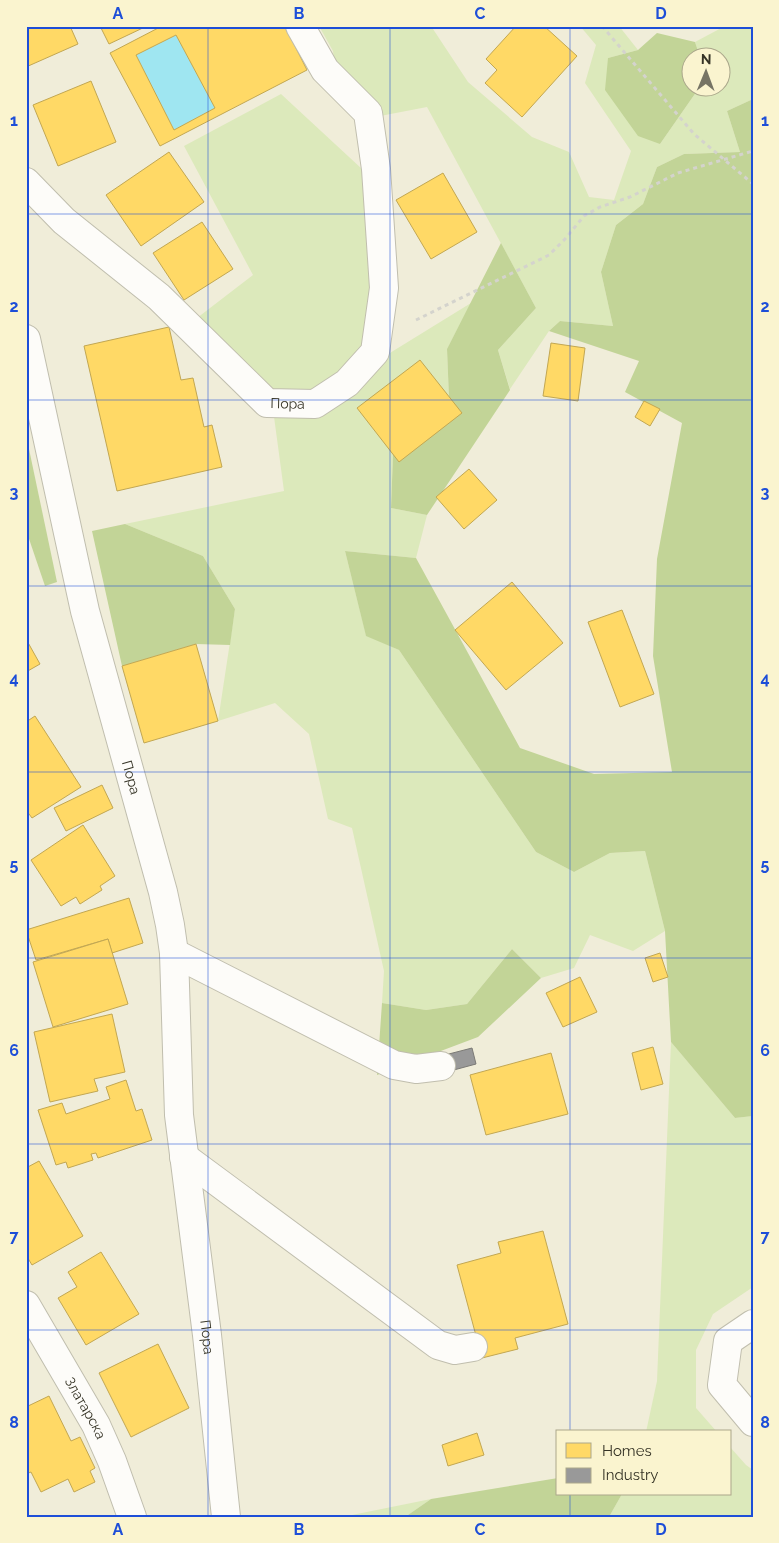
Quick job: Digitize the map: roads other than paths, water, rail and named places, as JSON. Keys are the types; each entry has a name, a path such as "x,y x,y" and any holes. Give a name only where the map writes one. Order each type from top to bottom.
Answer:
{"street":[{"name":"Пора","path":"26,182 64,221 159,297 267,403 315,404 347,383 375,352 384,288 376,169 368,113 325,70 300,26"},
{"name":"Пора","path":"26,340 85,611 163,892 170,925 174,953 179,1115 207,1335 226,1517"},
{"path":"174,953 394,1065 416,1070 441,1066"},
{"path":"184,1157 438,1345 455,1350 473,1347"},
{"name":"Златарска","path":"26,1305 96,1425 112,1461 132,1517"},
{"path":"753,1324 728,1341 722,1385 753,1422"}],"water":[{"path":"176,35 215,108 174,130 136,55"}]}
